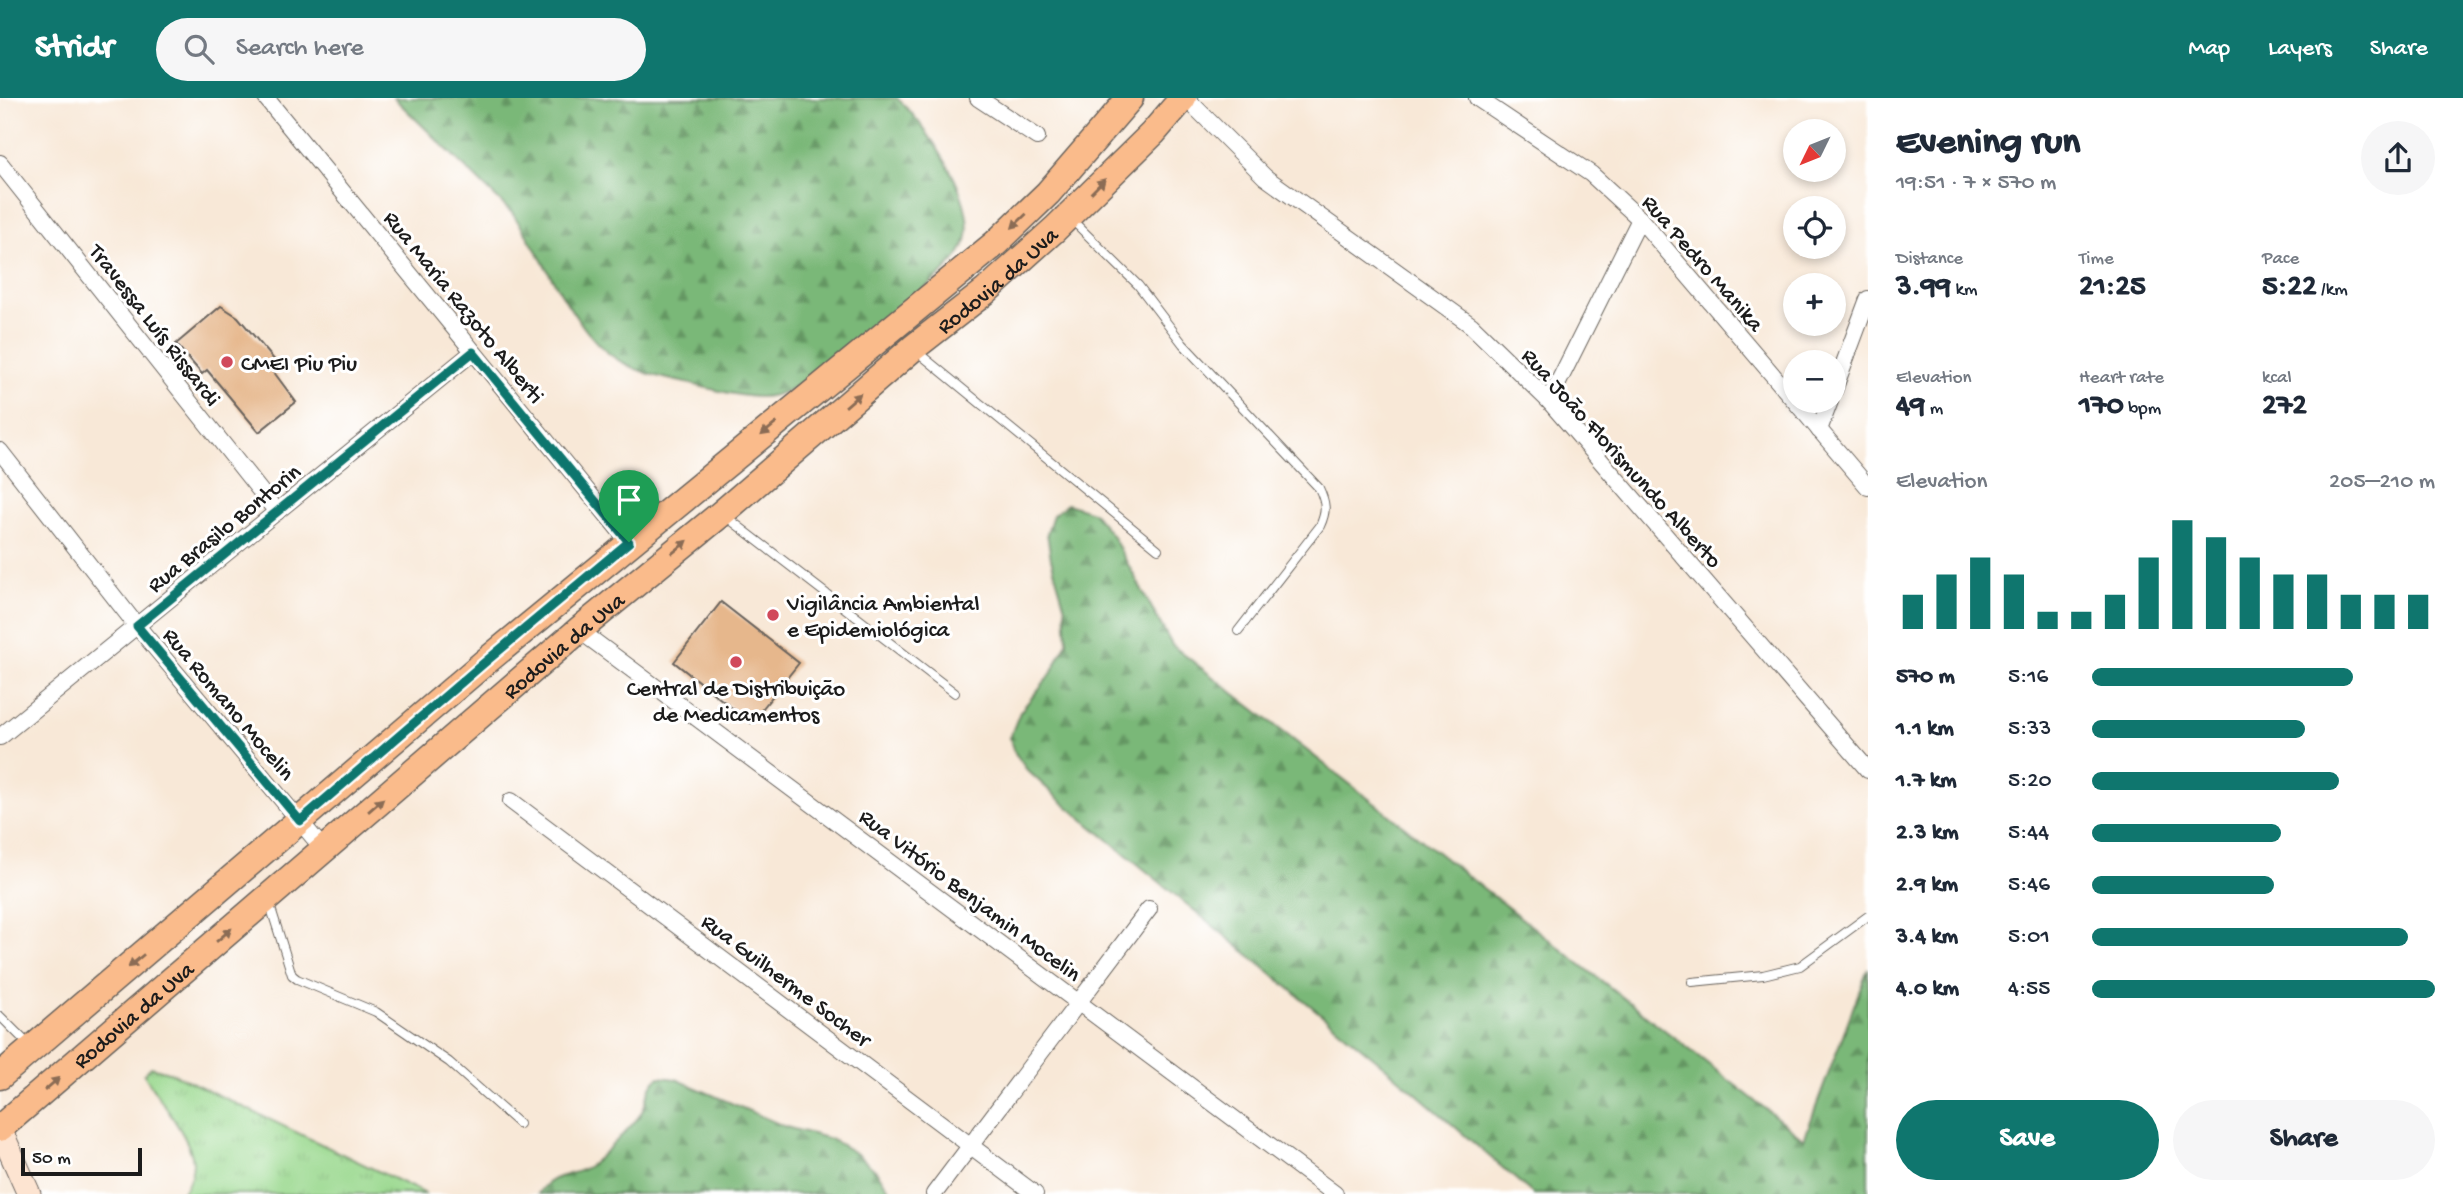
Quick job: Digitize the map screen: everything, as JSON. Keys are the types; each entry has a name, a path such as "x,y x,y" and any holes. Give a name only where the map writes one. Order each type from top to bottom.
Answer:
{"main road":[{"name":"Rodovia da Uva","path":"0,1076 484,663 996,243 1048,193 1130,98"},
{"name":"Rodovia da Uva","path":"0,1129 579,630 722,513 913,348 986,291 1068,216 1184,98"}],"street":[{"name":"Rua Maria Razoto Alberti","path":"266,98 629,542"},
{"path":"978,98 1037,137"},
{"name":"Rua João Florismundo Alberto","path":"1184,98 1265,177 1471,325 1549,401 1868,770"},
{"name":"Rua Pedro Manika","path":"1477,98 1591,174 1640,219 1868,487"},
{"name":"Travessa Luís Rissardi","path":"0,163 277,512"},
{"path":"1549,401 1640,219"},
{"path":"1846,358 1868,299"},
{"name":"Rua Brasilo Bontorin","path":"0,737 473,352"},
{"path":"1819,430 1825,413"},
{"name":"Rua Romano Mocelin","path":"0,451 137,626 324,850"},
{"name":"Rua Vitório Benjamin Mocelin","path":"579,630 1335,1194"},
{"name":"Rua Guilherme Socher","path":"511,801 1035,1194"},
{"path":"934,1194 1149,909"},
{"path":"0,1129 29,1194"}],"lane":[{"path":"1068,216 1138,285 1177,338 1319,488 1325,500 1326,514 1320,526 1238,631"},
{"path":"913,348 1158,550"},
{"path":"722,513 955,693"},
{"path":"268,898 292,975 376,1012 449,1062 519,1124"},
{"path":"1692,982 1763,975 1800,966 1868,916"},
{"path":"0,1016 32,1049"}],"green space":[{"path":"394,98 897,98 934,143 956,181 967,219 967,236 958,256 941,275 835,363 795,387 776,395 758,397 664,378 624,364 599,345 571,310 511,212"},
{"path":"1067,504 1093,512 1112,535 1172,645 1804,1139 1868,968 1868,1194 1533,1194 1389,1070 1062,802 1027,770 1013,750 1010,737 1020,712 1051,674 1067,642 1065,608 1051,559 1047,533 1053,515"},
{"path":"151,1067 172,1073 426,1194 182,1194 192,1170 191,1152 180,1129 144,1074"},
{"path":"659,1077 676,1079 786,1127 831,1139 857,1154 876,1171 893,1194 538,1194 556,1178 583,1170 608,1149 640,1115 651,1086"}],"building":[{"path":"221,306 238,317 276,362 270,367 296,402 259,432 207,370 202,374 176,344"},
{"name":"Central de Distribuição de Medicamentos","path":"721,602 799,663 751,723 674,662"}],"place":[{"name":"CMEI Piu Piu","path":"227,362"},
{"name":"Vigilância Ambiental e Epidemiológica","path":"773,615"},
{"name":"Central de Distribuição de Medicamentos","path":"736,662"}],"route":[{"path":"473,352 629,542 300,821 137,626 473,352"}]}
